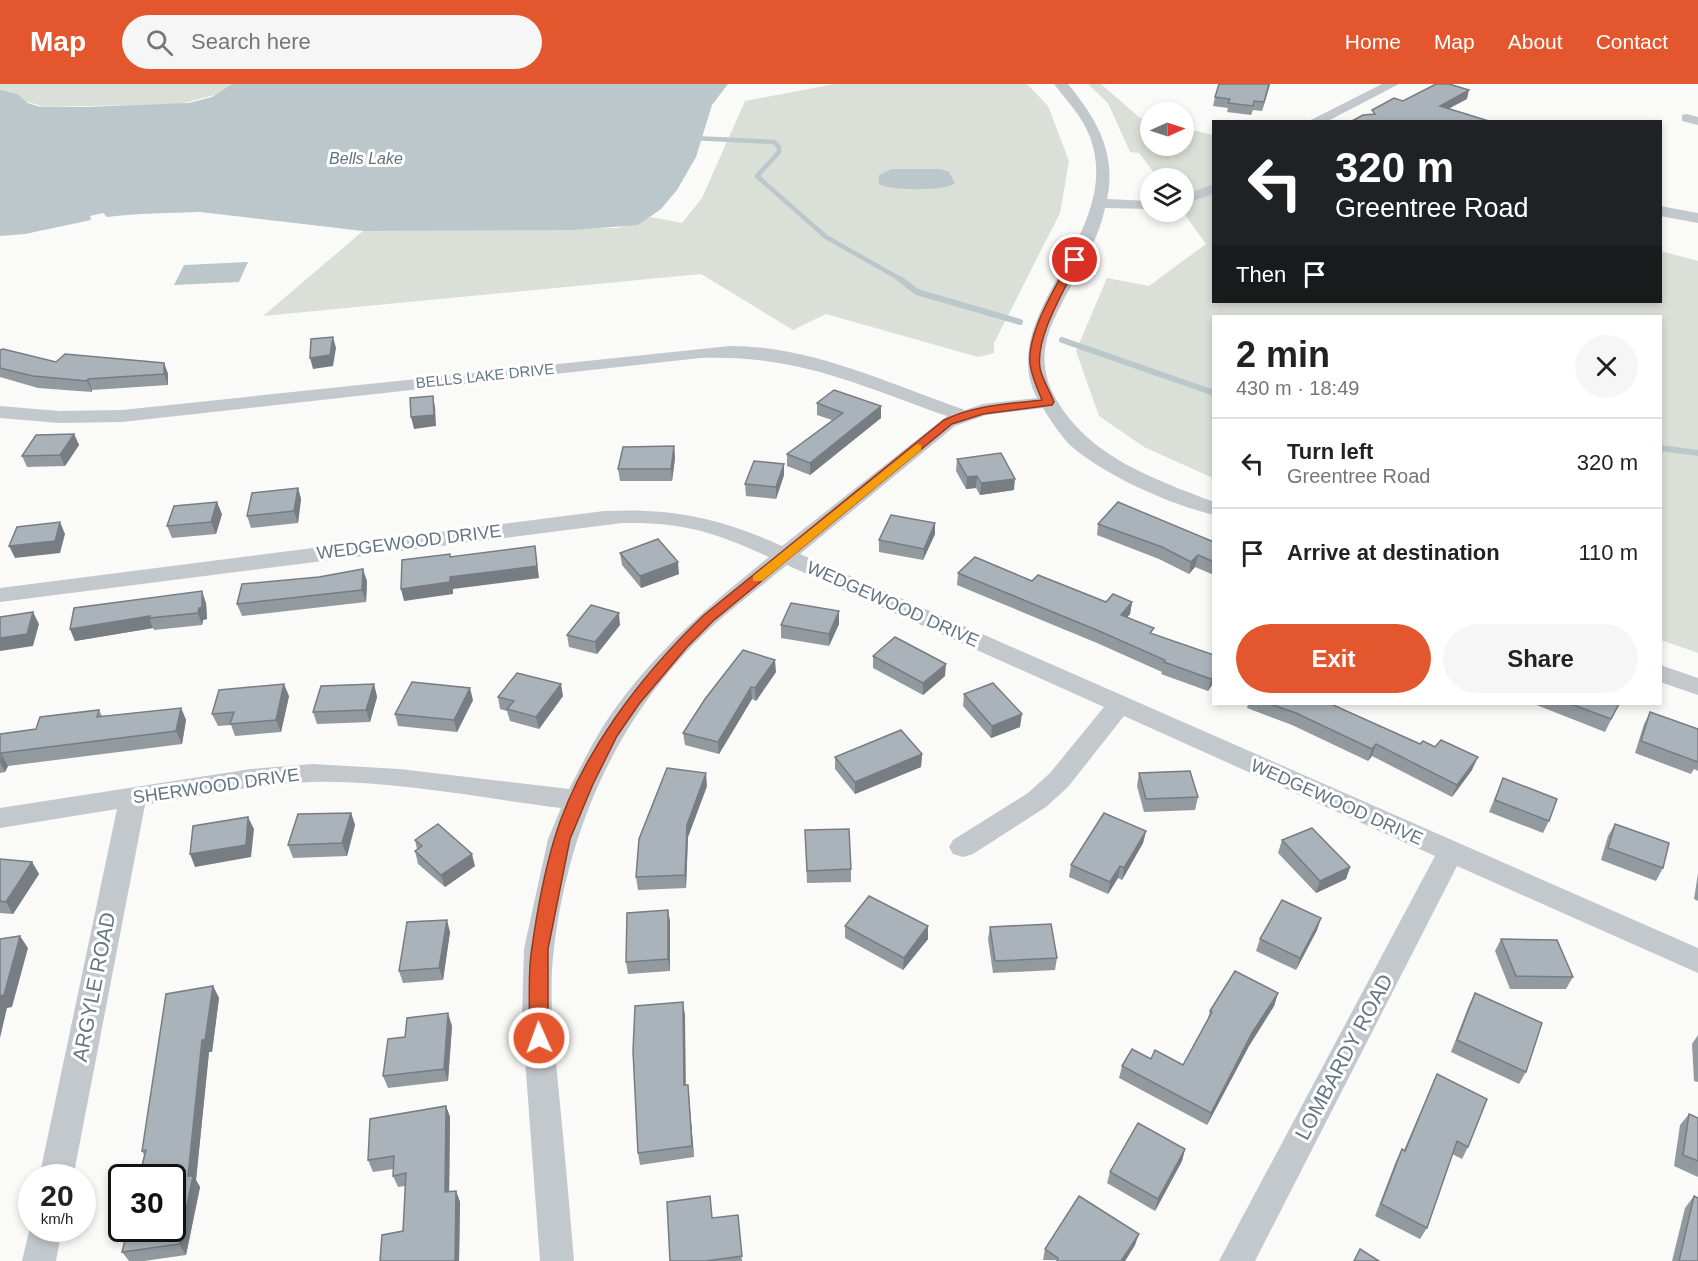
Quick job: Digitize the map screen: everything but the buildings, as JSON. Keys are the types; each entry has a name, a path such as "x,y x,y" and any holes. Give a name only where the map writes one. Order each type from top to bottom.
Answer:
{"street":[{"path":"1061,84 1084,112 1097,137 1104,177 1101,203 1044,322 1036,345 1035,367 1048,402 1066,430 1095,453 1128,473 1212,508"},
{"path":"1318,120 1392,84"},
{"path":"1333,112 1352,118"},
{"path":"1194,196 1212,189"},
{"path":"1101,203 1140,205"},
{"path":"1662,211 1698,218"},
{"name":"BELLS LAKE DRIVE","path":"0,412 59,417 122,416 700,353 731,352 776,355 824,366 962,415"},
{"path":"557,1261 537,1018 539,949 562,839 577,800 611,734 661,668 708,618 948,422 962,415 1048,402"},
{"name":"WEDGEWOOD DRIVE","path":"0,595 612,516 659,516 704,523 785,556 1698,961"},
{"path":"1662,674 1698,687"},
{"path":"963,847 1037,800 1059,780 1119,705"},
{"name":"SHERWOOD DRIVE","path":"0,818 251,778 313,773 399,777 577,800"},
{"name":"ARGYLE ROAD","path":"59,1164 133,797"},
{"name":"LOMBARDY ROAD","path":"1236,1261 1451,852"},
{"path":"39,1261 42,1242"}],"shaded area":[{"path":"0,84 232,84 218,94 181,104 43,107 0,92"},
{"path":"835,84 1027,84 1048,106 1069,161 1060,213 994,343 994,353 978,357 826,314 793,330 701,274 263,316 363,231 618,228 651,217 682,223 702,198 745,101"},
{"path":"1088,84 1101,84 1140,118 1140,154 1130,152 1108,103"},
{"path":"1194,130 1212,135 1212,303 1662,303 1662,251 1698,261 1698,653 1662,640 1662,315 1212,315 1212,478 1144,447 1099,416 1076,351 1107,278 1149,286 1206,244 1190,222 1194,222 1194,168 1150,168 1141,156 1194,156"}],"water":[{"name":"Bells Lake","path":"232,84 728,84 712,105 696,157 677,190 661,209 638,225 573,230 363,231 200,212 107,217 103,213 90,216 91,220 25,234 0,236 0,90 17,94 28,103 40,107 84,107 189,103 212,97"},
{"path":"892,169 940,169 949,172 955,183 942,188 918,189 895,188 879,184 879,175"},
{"path":"248,262 239,282 174,285 184,265"}],"waterway":[{"path":"693,138 774,142 779,147 779,152 757,176 826,237 902,280"},
{"path":"900,279 917,292 1020,322"},
{"path":"1062,340 1212,392"},
{"path":"1662,448 1698,453"}],"slow traffic":[{"path":"757,579 917,447"}],"route":[{"path":"539,1038 537,1018 539,949 550,889 562,839 577,800 611,734 661,668 708,618 948,422 962,415 983,410 1048,402 1035,367 1036,345 1044,322 1075,260"}]}
